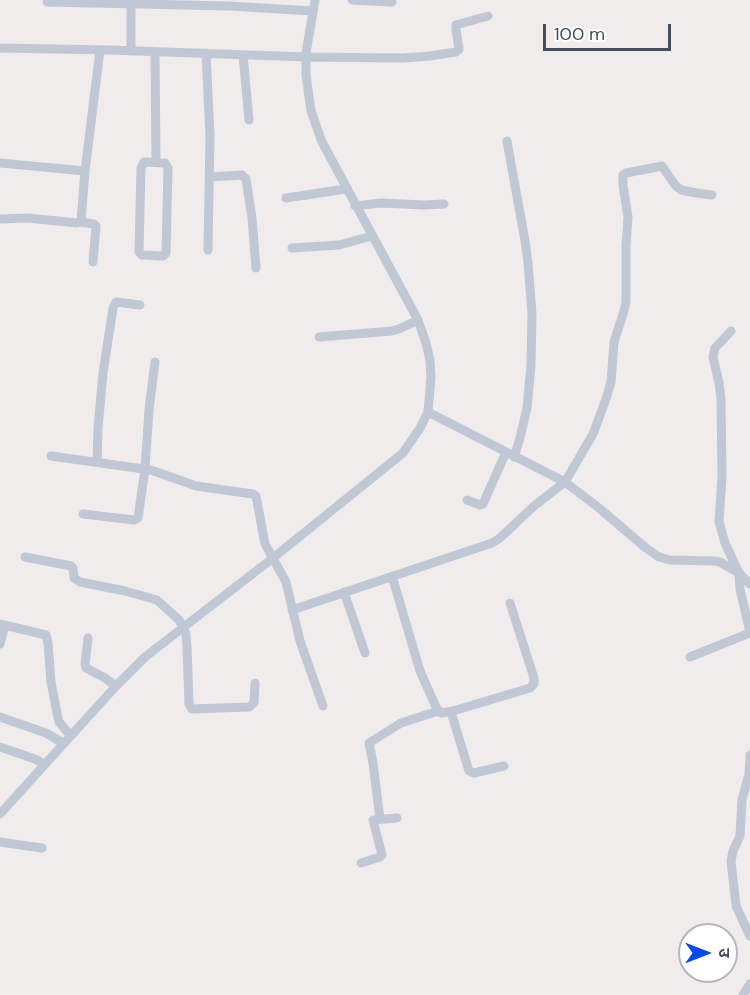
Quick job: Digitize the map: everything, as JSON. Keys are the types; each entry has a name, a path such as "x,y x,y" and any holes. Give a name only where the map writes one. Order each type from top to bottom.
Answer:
{"street":[{"path":"0,814 39,761 110,681 145,657 181,624 403,453 412,442 428,412 431,377 426,343 412,323 366,238 356,206 340,191 311,111 306,75 298,56 307,11 315,0"},
{"path":"352,0 392,2"},
{"path":"47,2 229,6 307,11"},
{"path":"131,3 131,51"},
{"path":"0,48 403,58 456,52 459,49 456,25 488,16"},
{"path":"79,222 100,50"},
{"path":"155,51 156,162"},
{"path":"206,53 210,136 208,250"},
{"path":"243,54 249,120"},
{"path":"467,500 483,504 520,438 528,398 532,314 528,263 507,141"},
{"path":"144,162 156,162 165,163 168,168 166,253 163,256 142,255 139,252 141,168 144,162"},
{"path":"0,163 85,171"},
{"path":"292,610 495,542 534,506 565,482 593,434 606,399 614,342 626,302 628,217 623,175 662,166 681,190 712,195"},
{"path":"210,177 242,175 246,177 256,268"},
{"path":"286,198 340,191"},
{"path":"356,206 381,203 424,206 444,204"},
{"path":"0,219 28,218 94,224 96,226 93,262"},
{"path":"292,248 328,246 366,238"},
{"path":"97,462 103,373 112,308 116,302 140,305"},
{"path":"319,337 392,331 412,323"},
{"path":"690,657 750,632 740,589 739,573 725,543 719,522 722,477 721,398 713,357 715,348 730,331"},
{"path":"83,514 137,520 139,516 155,362"},
{"path":"428,412 565,482 659,556 670,560 714,561 739,573 750,584"},
{"path":"51,456 145,469 196,486 253,494 257,501 265,544 286,582 300,641 323,706"},
{"path":"25,557 71,566 74,578 80,582 157,600 181,624 187,647 189,707 194,709 249,707 254,703 255,683"},
{"path":"392,576 420,671 438,711"},
{"path":"344,592 365,653"},
{"path":"380,819 369,743 401,723 438,711 451,712 530,688 534,684 510,603"},
{"path":"0,644 2,625 42,634 47,638 55,705 59,722 67,731"},
{"path":"88,638 85,666 88,670 110,681"},
{"path":"451,712 469,771 474,773 504,766"},
{"path":"0,717 58,740"},
{"path":"0,747 39,761"},
{"path":"750,755 749,774 741,809 740,836 731,861 736,906 750,936"},
{"path":"361,863 382,855 372,822 374,819 397,818"},
{"path":"0,842 42,848"},
{"path":"743,995 750,984"}]}
